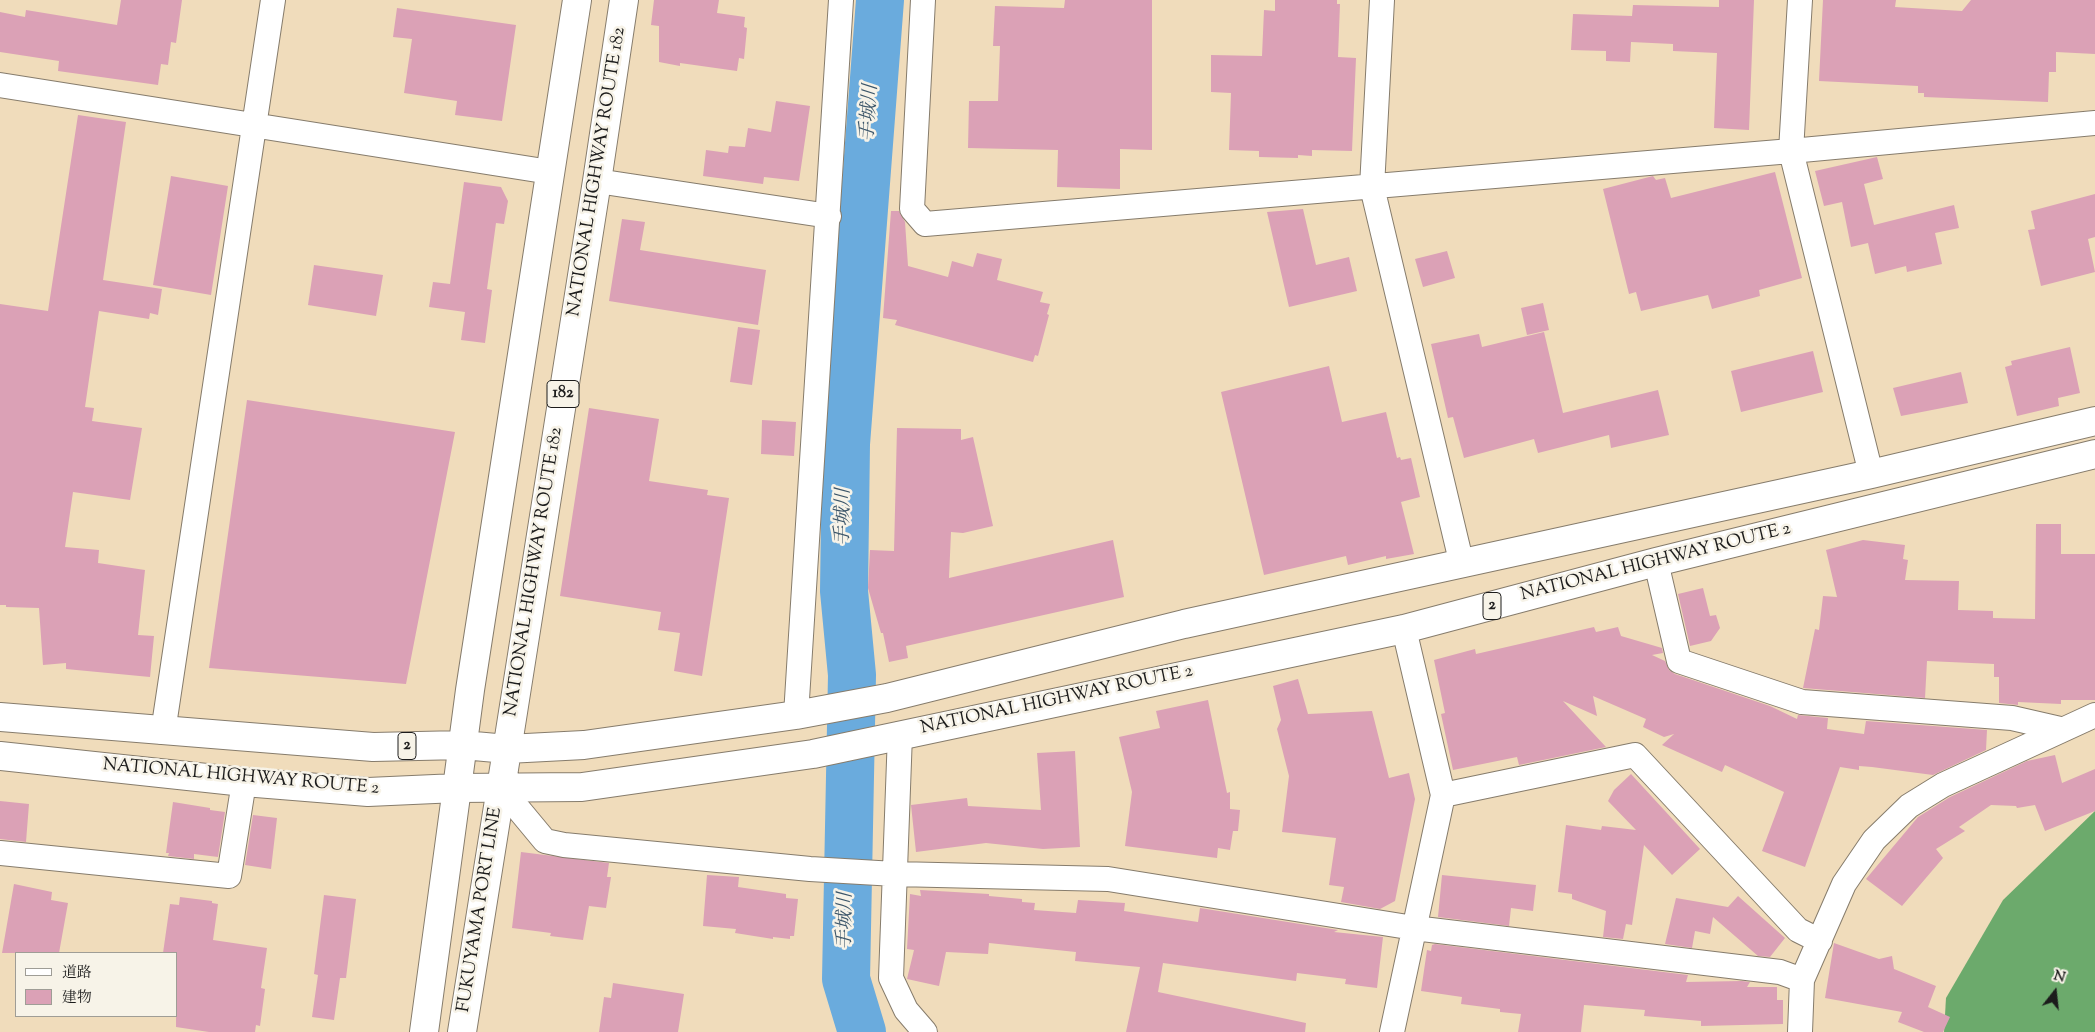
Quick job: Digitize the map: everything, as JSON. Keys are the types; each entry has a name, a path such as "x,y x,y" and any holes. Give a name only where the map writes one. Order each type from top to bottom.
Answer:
{"main road":[{"path":"424,1032 462,745 577,0"},
{"name":"NATIONAL HIGHWAY ROUTE 182","path":"501,788 624,0"},
{"name":"NATIONAL HIGHWAY ROUTE 2","path":"0,716 163,732 373,747 462,745 507,749 584,745 805,713 887,698 1184,624 1462,565 1870,474 2095,421"},
{"name":"NATIONAL HIGHWAY ROUTE 2","path":"0,756 244,782 368,792 457,788 582,787 814,754 1404,629 1656,562 2095,454"},
{"name":"FUKUYAMA PORT LINE","path":"462,1032 501,788"}],"street":[{"path":"163,732 256,124 273,0"},
{"path":"805,713 828,216 841,0"},
{"path":"923,0 912,209 925,224 1790,151 2095,123"},
{"path":"1382,0 1372,187 1462,565"},
{"path":"1800,0 1790,151 1870,474"},
{"path":"0,85 550,172"},
{"path":"597,181 828,216"},
{"path":"1656,562 1678,660 1802,702 2012,718 2060,729"},
{"path":"1392,1032 1443,795 1404,629"},
{"path":"1800,1032 1802,980 1844,884 1874,840 1909,806 1943,786 2018,752 2060,729 2095,715"},
{"path":"893,736 889,874 891,978 906,1010 925,1032"},
{"path":"1443,795 1635,755 1798,930 1820,941"},
{"path":"0,853 229,876 244,782"},
{"path":"501,788 545,841 564,845 889,874 1108,879 1414,928 1780,972 1802,980"}],"green space":[{"path":"2095,811 2095,1032 1944,1032 1946,998 2003,900"}],"building":[{"path":"121,0 182,0 176,43 171,42 168,65 161,64 158,85 58,71 59,61 0,52 0,12 25,17 26,10 117,25"},
{"path":"654,0 719,0 717,13 745,17 744,27 747,28 744,59 739,58 737,71 680,63 680,66 659,62 659,26 651,25"},
{"path":"1065,0 1152,0 1152,150 1120,149 1120,189 1057,187 1058,150 968,148 969,101 998,101 1000,46 993,46 995,6 1064,8"},
{"path":"1275,0 1337,0 1337,4 1340,4 1338,57 1356,58 1352,151 1312,150 1312,156 1298,155 1298,158 1259,157 1259,151 1229,150 1231,93 1211,92 1211,55 1262,56 1264,10 1275,11"},
{"path":"1719,0 1754,0 1749,130 1714,128 1717,53 1673,51 1673,44 1631,42 1630,62 1606,61 1606,51 1571,50 1573,14 1632,16 1633,5 1719,7"},
{"path":"1823,0 1896,0 1895,7 1962,11 1971,0 2095,0 2095,54 2056,52 2056,72 2049,72 2048,102 1924,97 1924,93 1918,93 1918,86 1819,81"},
{"path":"397,8 516,25 502,121 455,115 457,101 404,93 412,39 393,37"},
{"path":"776,101 810,106 799,181 764,177 763,184 703,176 706,150 728,153 729,146 745,147 748,128 771,132"},
{"path":"78,115 126,122 103,280 162,289 158,315 150,313 149,319 99,311 85,407 94,408 92,421 142,428 130,500 73,492 65,547 99,550 98,563 145,570 138,635 154,636 150,677 66,669 66,663 43,665 39,608 6,607 6,605 0,605 0,304 48,311"},
{"path":"1877,157 1883,179 1864,184 1874,225 1954,205 1959,228 1935,233 1942,264 1907,272 1906,266 1875,274 1868,243 1851,247 1842,202 1824,206 1815,171"},
{"path":"1775,172 1802,278 1759,290 1760,296 1712,309 1708,295 1641,311 1636,292 1629,294 1603,189 1653,176 1656,180 1665,178 1671,198"},
{"path":"171,176 228,186 211,295 153,285"},
{"path":"464,182 501,187 508,201 504,224 496,223 487,289 492,290 485,343 461,340 465,312 429,307 433,282 450,284"},
{"path":"2095,194 2095,237 2088,239 2095,272 2041,286 2028,230 2035,229 2031,211"},
{"path":"1303,209 1316,265 1349,257 1357,291 1289,307 1267,212"},
{"path":"891,211 899,211 905,222 908,266 948,277 952,261 973,267 977,253 1002,259 997,280 1043,292 1040,302 1050,304 1047,314 1049,315 1038,356 1035,355 1033,362 895,325 897,320 883,318"},
{"path":"622,219 645,222 640,250 766,270 758,325 609,301"},
{"path":"1447,251 1455,278 1423,287 1415,259"},
{"path":"314,265 383,275 376,316 308,305"},
{"path":"1543,303 1549,330 1527,335 1521,308"},
{"path":"738,327 760,330 752,385 730,382"},
{"path":"1544,332 1563,413 1658,390 1669,435 1611,448 1609,435 1538,453 1534,439 1464,458 1453,417 1448,418 1431,344 1479,334 1482,347"},
{"path":"2070,347 2080,393 2058,398 2059,406 2017,416 2005,367 2012,365 2011,361"},
{"path":"1813,351 1823,392 1741,412 1731,371"},
{"path":"1329,366 1342,422 1386,412 1397,458 1400,457 1401,460 1411,458 1420,497 1401,502 1414,554 1386,559 1386,556 1348,565 1346,556 1264,575 1221,392"},
{"path":"1961,372 1968,403 1901,416 1893,388"},
{"path":"247,400 455,432 406,684 209,668"},
{"path":"589,408 659,419 649,481 708,490 707,495 729,498 702,676 674,671 680,633 658,630 661,612 560,596"},
{"path":"762,420 796,422 794,456 761,454"},
{"path":"897,428 961,429 961,440 973,437 993,526 963,533 951,532 949,578 1113,540 1124,597 906,646 908,658 889,662 883,633 881,633 868,588 870,550 894,551"},
{"path":"2036,524 2061,524 2061,554 2095,554 2095,700 2061,700 2061,704 2018,702 2018,705 1999,703 1999,677 1994,677 1994,664 1927,661 1925,698 1803,688 1815,629 1819,630 1823,596 1837,597 1826,550 1863,540 1905,545 1903,559 1908,560 1905,580 1959,581 1958,610 1993,611 1993,618 2035,619"},
{"path":"1703,588 1710,616 1716,615 1720,628 1711,641 1690,646 1678,594"},
{"path":"1594,627 1596,632 1618,627 1621,636 1662,648 1663,653 1652,655 1665,661 1669,670 1675,674 1770,706 1797,719 1798,715 1828,718 1827,729 1864,734 1866,721 1987,730 1986,750 1933,775 1872,767 1859,766 1859,770 1840,767 1805,867 1762,851 1784,792 1725,765 1722,772 1662,745 1674,734 1664,737 1643,727 1646,719 1593,696 1597,716 1563,701 1606,747 1519,765 1517,757 1453,770 1441,714 1445,713 1434,660 1475,649 1476,654"},
{"path":"1298,679 1308,714 1372,711 1389,778 1409,773 1415,799 1395,901 1380,909 1341,902 1344,887 1329,885 1336,838 1282,832 1289,776 1277,729 1281,720 1273,686"},
{"path":"1208,700 1227,793 1230,792 1230,809 1240,810 1238,831 1233,831 1230,850 1218,848 1217,858 1125,846 1132,792 1119,737 1160,728 1156,711"},
{"path":"1075,751 1080,847 1043,849 986,843 916,852 911,805 967,798 968,806 1041,810 1037,753"},
{"path":"2055,755 2062,783 2095,769 2095,811 2045,831 2035,805 2017,808 2016,806 1991,805 1959,827 1965,831 1936,849 1943,858 1902,906 1866,879 1918,817 1950,797 2027,761"},
{"path":"1631,774 1700,849 1672,875 1644,845 1632,925 1626,924 1623,939 1603,937 1606,911 1572,899 1572,894 1558,892 1566,825 1601,830 1602,826 1636,830 1608,801 1614,790"},
{"path":"0,801 29,804 26,842 0,839"},
{"path":"173,802 225,812 218,857 194,854 194,859 168,856 169,853 166,853"},
{"path":"253,815 277,818 271,869 245,865"},
{"path":"521,852 609,863 607,877 611,877 606,908 589,906 583,940 550,936 551,933 512,928"},
{"path":"707,875 739,877 738,887 786,894 786,898 798,899 794,936 790,936 790,939 773,937 773,939 735,933 736,929 703,926"},
{"path":"1442,875 1536,885 1533,911 1511,908 1509,926 1438,917"},
{"path":"14,884 52,892 51,900 68,903 59,952 2,953"},
{"path":"920,890 989,894 989,896 1022,899 1022,902 1035,903 1034,910 1076,913 1078,900 1125,903 1124,911 1198,922 1200,908 1338,930 1334,932 1383,937 1377,988 1345,984 1346,979 1297,973 1296,981 1163,963 1158,992 1306,1023 1305,1032 1126,1032 1140,967 1075,961 1076,952 989,943 988,954 946,952 939,986 907,979 914,950 907,949 910,894 921,896"},
{"path":"324,895 356,899 346,978 340,978 334,1020 312,1017 318,975 314,974"},
{"path":"1738,896 1785,938 1770,957 1758,956 1713,917 1710,934 1695,931 1692,948 1665,944 1676,898 1728,907"},
{"path":"180,897 212,901 212,903 218,904 213,940 267,948 261,988 265,989 260,1026 256,1025 255,1032 209,1032 176,1027 176,1017 178,1017 178,952 163,952 170,904 179,905"},
{"path":"1834,943 1879,959 1892,956 1894,969 1936,986 1928,1007 1950,1017 1943,1032 1924,1032 1898,1022 1902,1012 1825,998"},
{"path":"1432,945 1688,975 1686,982 1742,981 1750,982 1747,987 1777,987 1777,1000 1783,1000 1783,1024 1701,1026 1701,1021 1644,1016 1645,1010 1584,1005 1581,1032 1518,1032 1521,1014 1461,1004 1462,997 1421,991 1427,950 1431,951"},
{"path":"613,983 684,994 678,1032 599,1032 604,997 611,998"}],"waterway":[{"name":"手城川","path":"862,1032 846,979 852,675 844,591 846,444 880,0"}]}
